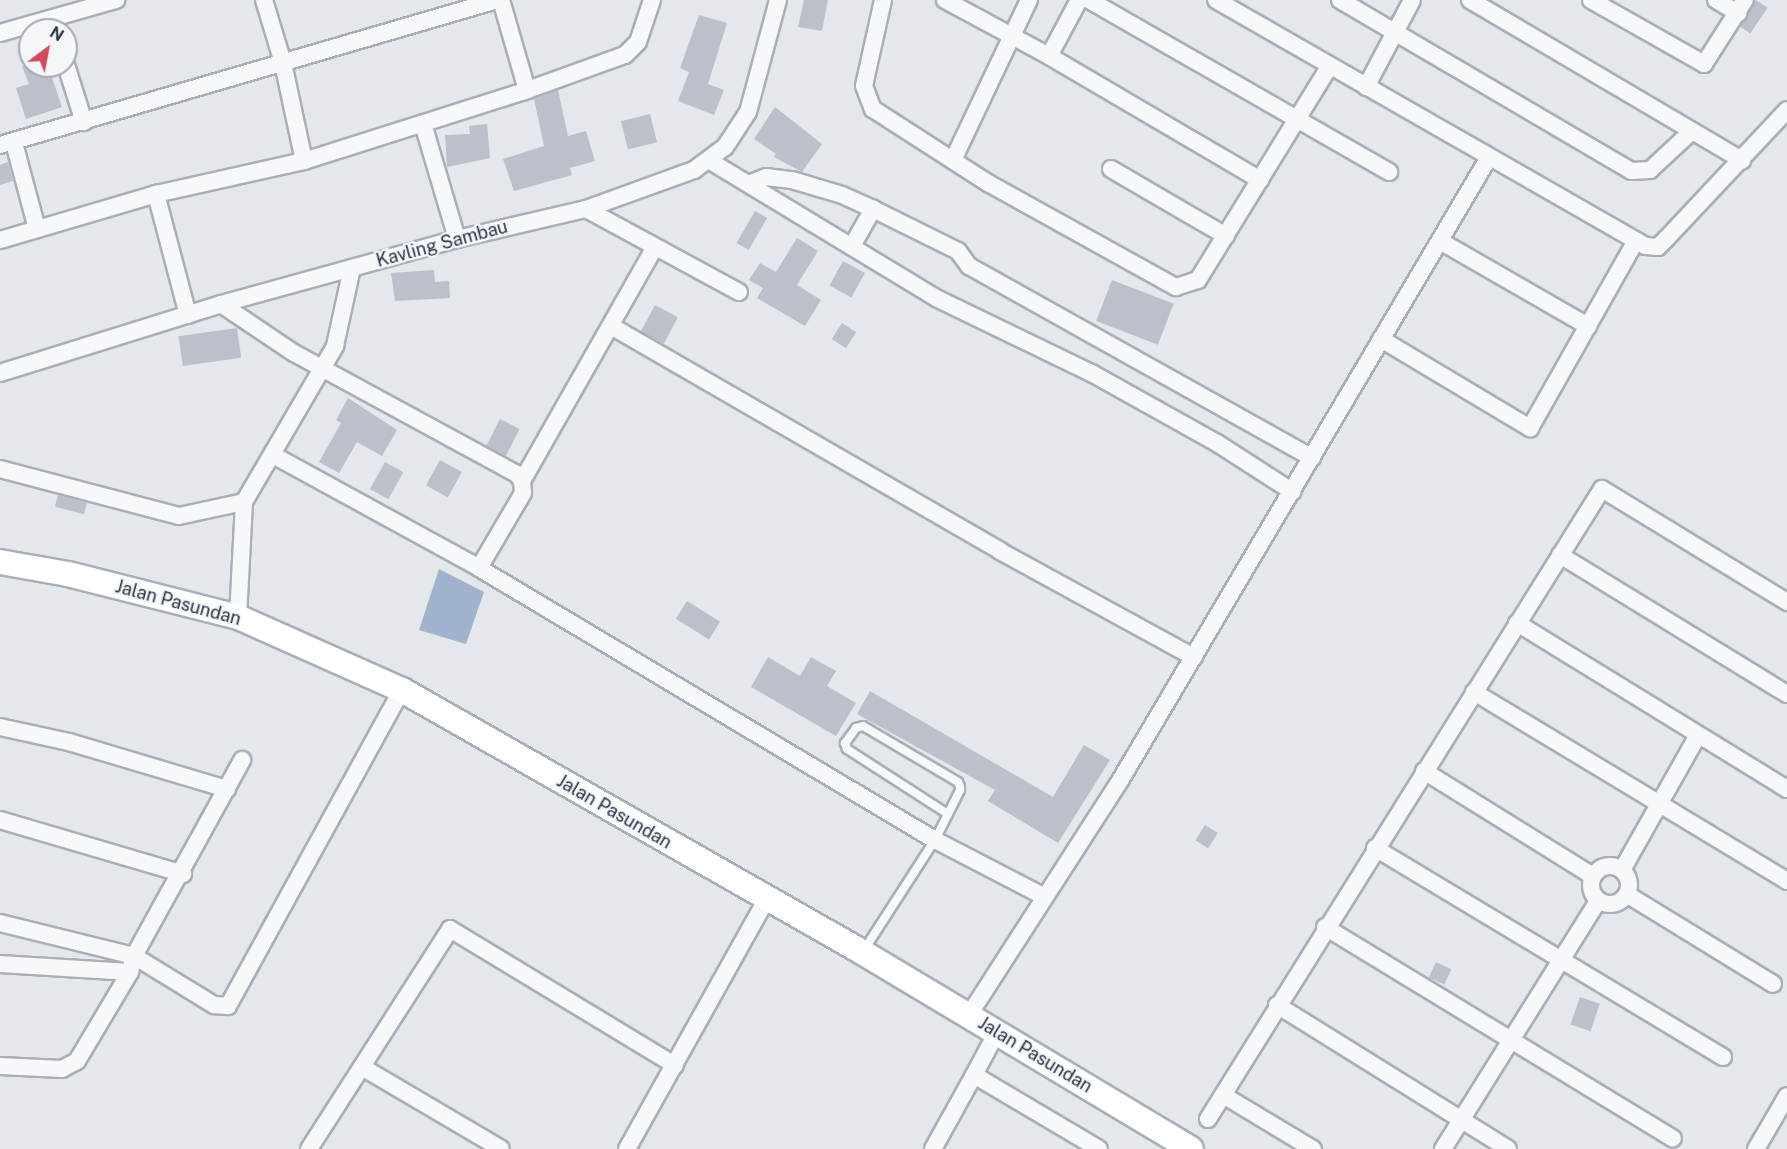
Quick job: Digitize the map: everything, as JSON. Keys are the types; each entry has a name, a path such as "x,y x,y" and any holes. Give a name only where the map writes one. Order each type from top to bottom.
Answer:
{"street":[{"path":"69,18 116,0"},
{"path":"264,0 283,63 304,161"},
{"path":"37,229 7,144 499,0 527,90"},
{"path":"0,240 156,194 304,161 527,90 631,51 641,36 652,0"},
{"name":"Kavling Sambau","path":"0,373 221,304 457,239 586,209 694,170 710,161 738,132 748,112 778,0"},
{"path":"883,0 864,86 866,99 873,109 953,160 1176,287 1198,280 1329,67"},
{"path":"945,0 1050,56 1260,180"},
{"path":"953,160 1010,35 1029,0"},
{"path":"1050,56 1079,0"},
{"path":"1089,0 1389,172"},
{"path":"1216,0 1488,159 1636,240 1658,247 1787,110"},
{"path":"1340,0 1632,171 1650,171 1691,132"},
{"path":"1366,87 1392,32 1412,0"},
{"path":"1470,0 1742,160"},
{"path":"1591,0 1704,64 1742,6 1716,0"},
{"path":"0,33 18,30"},
{"path":"70,78 84,123"},
{"path":"423,124 457,239"},
{"path":"969,1015 1042,896 1121,779 1293,492 1488,159"},
{"path":"710,161 936,298 1092,374 1217,443 1293,492"},
{"path":"1111,169 1226,236"},
{"path":"749,184 766,177 792,180 842,195 873,209 958,251 969,266 1312,458"},
{"path":"156,194 188,315"},
{"path":"586,209 654,249 739,292"},
{"path":"852,246 873,209"},
{"path":"1382,339 1530,428 1636,240"},
{"path":"1440,241 1588,326"},
{"path":"522,481 654,249"},
{"path":"238,617 244,502 334,346 352,268"},
{"path":"221,304 294,353 510,469 522,481 524,493 479,568"},
{"path":"611,326 1000,551 1194,657"},
{"path":"273,455 479,568 934,840 1042,896"},
{"path":"0,469 179,516 244,502"},
{"path":"1208,1119 1325,927 1602,489 1787,602"},
{"path":"1560,555 1787,694"},
{"name":"Jalan Pasundan","path":"0,562 68,574 238,617 402,690 862,952 1191,1149"},
{"path":"1517,623 1787,789"},
{"path":"0,923 132,964 214,1005 224,1007 232,1003 402,690"},
{"path":"1474,692 1787,881"},
{"path":"0,727 69,742 227,789"},
{"path":"1622,870 1698,735"},
{"path":"0,1066 62,1069 72,1066 183,874 242,760"},
{"path":"1424,771 1593,876"},
{"path":"0,820 183,874"},
{"path":"1375,848 1723,1057"},
{"path":"1609,865 1622,870 1630,881 1628,895 1610,905 1598,901 1591,889 1593,876 1609,865"},
{"path":"1628,895 1773,984"},
{"path":"627,1149 767,899"},
{"path":"1443,1149 1598,901"},
{"path":"1325,927 1673,1138"},
{"path":"309,1149 450,929 675,1065"},
{"path":"0,964 132,964"},
{"path":"1277,1005 1508,1149"},
{"path":"933,1149 997,1032"},
{"path":"362,1067 501,1149"},
{"path":"974,1075 1099,1149"},
{"path":"1223,1095 1313,1149"},
{"path":"1756,1149 1780,1125 1787,1096"}],"lane":[{"path":"862,952 934,840 960,790 958,782 863,726 856,728 845,745 847,749 948,813"}],"water":[{"path":"439,569 484,592 466,644 419,630"}],"building":[{"path":"804,0 828,0 822,31 798,27"},
{"path":"1756,0 1768,8 1750,34 1739,26"},
{"path":"699,15 727,23 708,84 724,90 714,115 678,101 689,72 680,68"},
{"path":"27,78 52,78 62,107 26,119 16,88 29,84"},
{"path":"558,90 568,136 586,131 595,161 570,168 572,175 514,191 503,159 544,146 534,99"},
{"path":"775,107 822,144 802,172 774,157 776,154 754,139"},
{"path":"650,114 657,142 628,149 621,121"},
{"path":"487,124 490,158 447,167 445,135 470,134 469,126"},
{"path":"8,162 13,181 0,185 0,165"},
{"path":"755,211 767,218 749,250 736,243"},
{"path":"797,238 818,251 797,285 821,300 805,326 757,298 763,288 749,280 760,263 776,272"},
{"path":"843,261 865,273 851,298 829,285"},
{"path":"434,270 435,282 449,281 450,298 395,301 391,273"},
{"path":"1112,280 1174,304 1158,345 1096,321"},
{"path":"655,305 678,317 664,344 641,331"},
{"path":"842,323 856,332 846,348 832,339"},
{"path":"237,328 241,358 183,366 179,336"},
{"path":"348,398 397,430 382,456 357,442 339,473 319,462 341,423 336,420"},
{"path":"500,419 520,429 506,456 486,446"},
{"path":"440,460 462,472 448,497 426,485"},
{"path":"385,462 403,472 388,499 370,489"},
{"path":"58,495 87,503 84,514 55,507"},
{"path":"687,601 720,622 709,639 676,619"},
{"path":"768,657 800,676 811,657 836,671 827,686 856,703 836,736 751,687"},
{"path":"870,691 1053,797 1084,745 1110,760 1058,843 988,801 995,790 857,714"},
{"path":"1205,825 1218,833 1208,848 1195,840"},
{"path":"1436,962 1451,969 1444,985 1429,977"},
{"path":"1580,997 1600,1004 1590,1031 1571,1024"}]}
